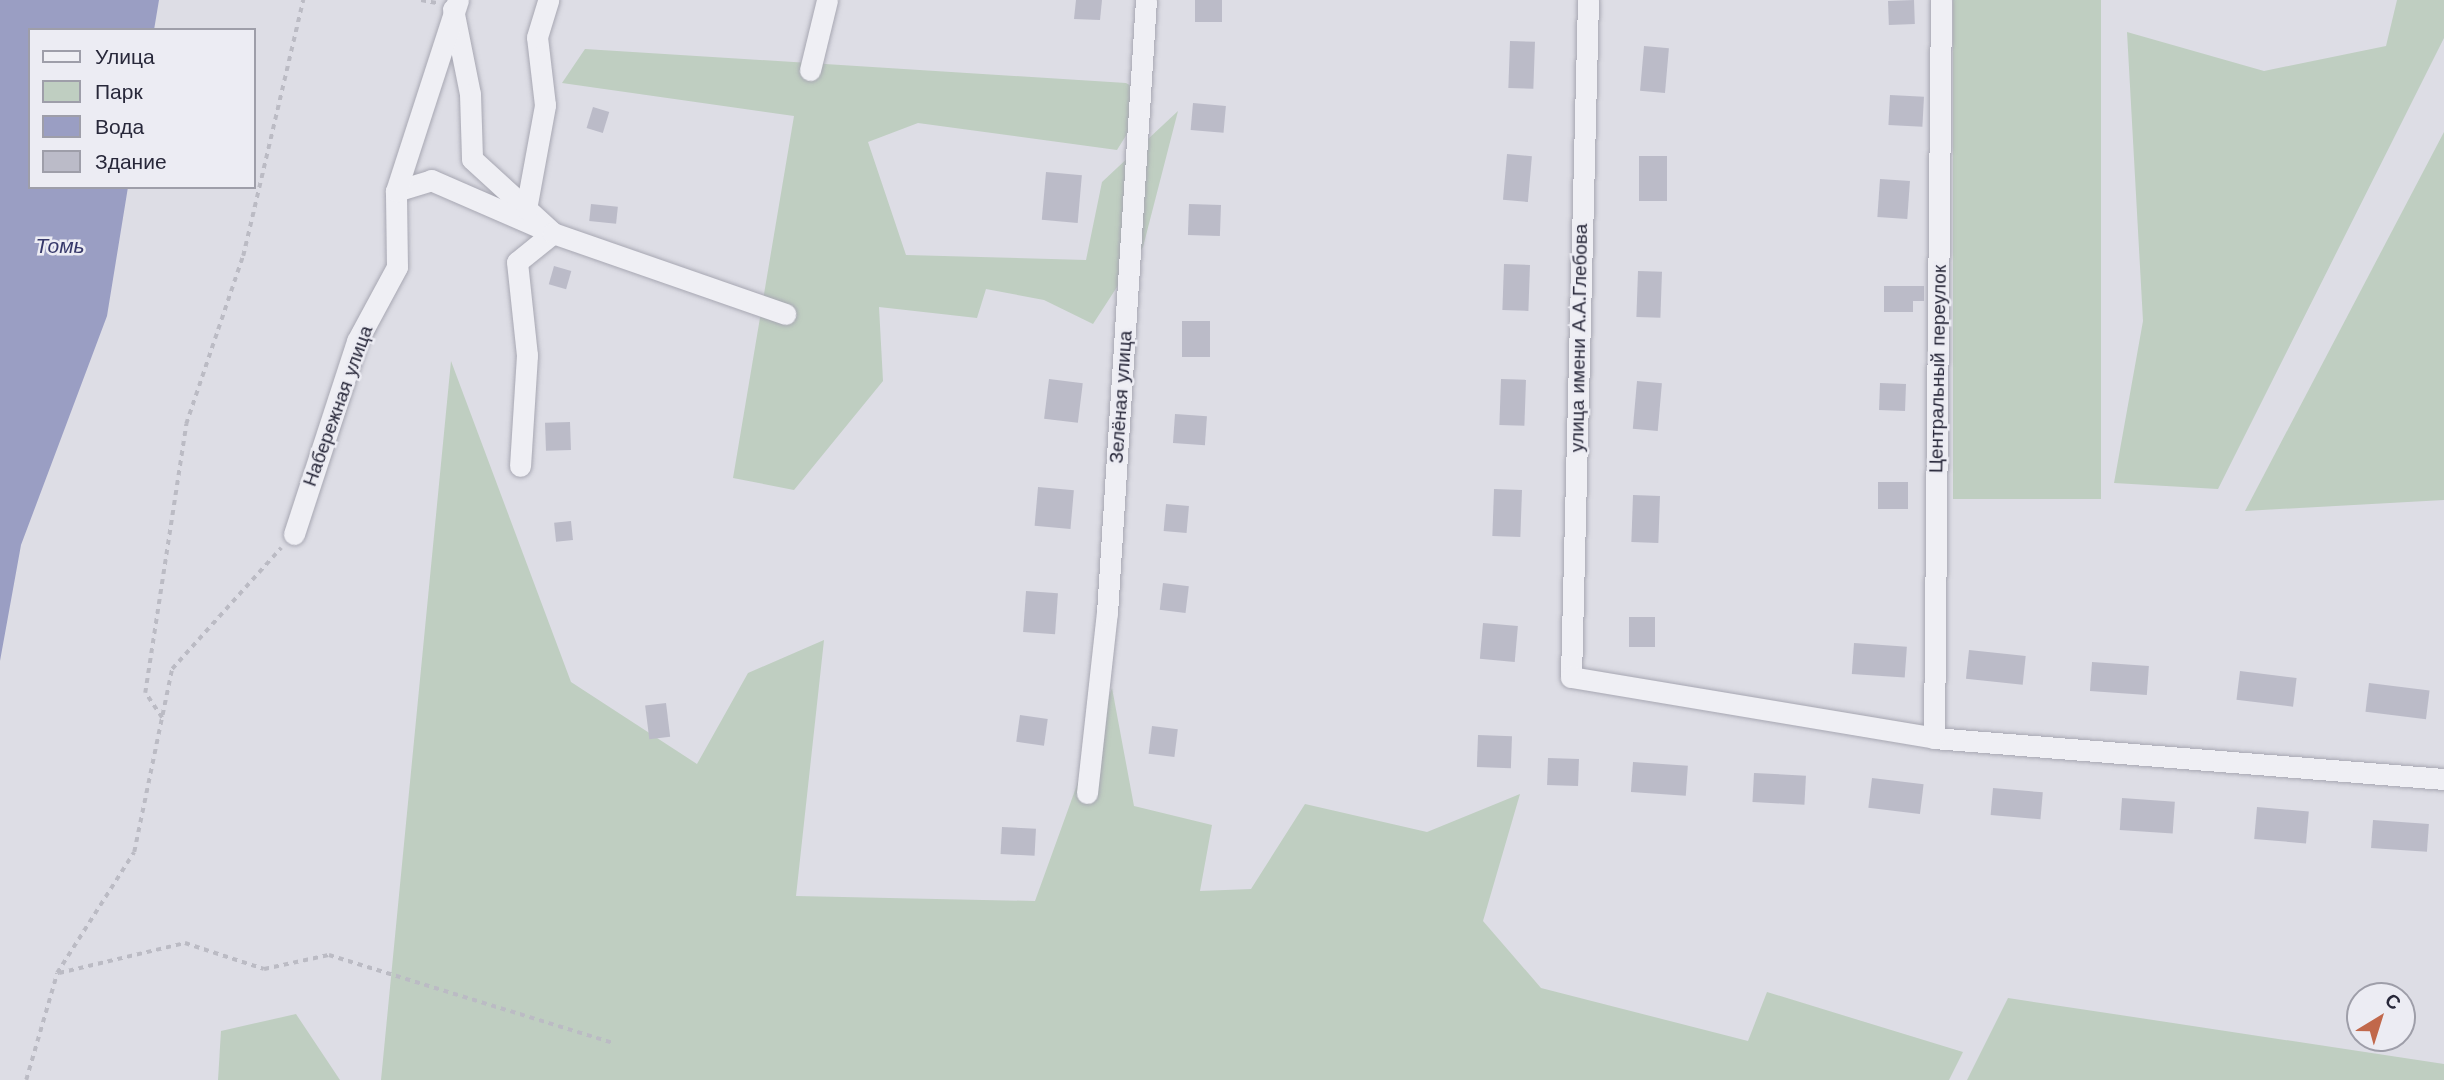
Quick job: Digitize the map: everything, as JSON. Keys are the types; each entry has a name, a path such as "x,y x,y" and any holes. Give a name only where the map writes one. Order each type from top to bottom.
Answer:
{"street":[{"path":"526,209 545,105 537,37 548,0"},
{"path":"810,69 827,0"},
{"name":"Зелёная улица","path":"1087,793 1107,612 1146,0"},
{"name":"улица имени А.А.Глебова","path":"1588,0 1571,677 1934,738"},
{"name":"Центральный переулок","path":"1934,738 1941,0"},
{"path":"455,3 470,94 472,159 553,233"},
{"name":"Набережная улица","path":"294,534 357,341 397,267 396,191 455,3"},
{"path":"396,191 431,180 553,233 785,314"},
{"path":"520,466 527,355 517,262 553,233"},
{"path":"1934,738 2444,779"}],"path":[{"path":"162,718 145,693 186,424 243,256 304,1"},
{"path":"26,1080 57,973 134,852 172,669 294,534"},
{"path":"57,973 185,943 264,969 329,955 614,1043"}],"green space":[{"path":"1953,0 2101,0 2101,499 1953,499"},
{"path":"2397,0 2444,0 2444,38 2218,489 2114,483 2143,321 2127,32 2264,71 2386,46"},
{"path":"585,49 1126,83 1150,97 1117,150 918,123 868,142 906,255 1086,260 1102,182 1178,111 1143,247 1093,324 1044,300 986,289 977,318 879,307 883,381 794,490 733,478 794,116 562,83"},
{"path":"2444,132 2444,500 2245,511"},
{"path":"451,361 571,682 697,764 748,673 824,640 796,896 1035,901 1112,688 1134,806 1212,825 1200,891 1251,889 1305,804 1427,832 1520,794 1483,921 1541,988 1748,1041 1767,992 1963,1052 1949,1080 381,1080"},
{"path":"2008,998 2346,1049 2346,1052 2365,1052 2444,1064 2444,1080 1967,1080"},
{"path":"296,1014 340,1080 218,1080 221,1031"}],"water":[{"name":"Томь","path":"0,0 159,0 154,28 28,28 28,189 128,189 107,316 21,545 0,661"}],"building":[{"path":"1076,0 1102,0 1100,20 1074,19"},
{"path":"1195,0 1222,0 1222,22 1195,22"},
{"path":"1914,0 1915,24 1889,25 1888,1"},
{"path":"1510,41 1535,42 1533,89 1508,88"},
{"path":"1644,46 1669,48 1665,93 1640,91"},
{"path":"1890,95 1924,97 1922,127 1888,125"},
{"path":"1193,103 1226,106 1224,133 1191,130"},
{"path":"593,107 609,112 603,133 587,128"},
{"path":"1507,154 1532,156 1528,202 1503,200"},
{"path":"1639,156 1667,156 1667,201 1639,201"},
{"path":"1046,172 1082,175 1078,223 1042,220"},
{"path":"1880,179 1910,181 1907,219 1877,217"},
{"path":"591,204 618,207 616,224 589,221"},
{"path":"1189,204 1221,205 1220,236 1188,235"},
{"path":"1504,264 1530,265 1528,311 1502,310"},
{"path":"554,266 571,271 566,289 549,284"},
{"path":"1638,271 1662,272 1660,318 1636,317"},
{"path":"1884,286 1924,286 1924,301 1913,301 1913,312 1884,312"},
{"path":"1182,321 1210,321 1210,357 1182,357"},
{"path":"1049,379 1083,383 1078,423 1044,419"},
{"path":"1501,379 1526,380 1524,426 1499,425"},
{"path":"1637,381 1662,383 1658,431 1633,429"},
{"path":"1880,383 1906,384 1905,411 1879,410"},
{"path":"1175,414 1207,416 1205,445 1173,443"},
{"path":"570,422 571,450 546,451 545,423"},
{"path":"1878,482 1908,482 1908,509 1878,509"},
{"path":"1038,487 1074,490 1070,529 1035,526"},
{"path":"1494,489 1522,490 1520,537 1492,536"},
{"path":"1633,495 1660,496 1658,543 1631,542"},
{"path":"1166,504 1189,506 1187,533 1164,531"},
{"path":"571,521 573,540 556,542 554,523"},
{"path":"1163,583 1189,586 1186,613 1160,610"},
{"path":"1026,591 1058,593 1055,634 1023,632"},
{"path":"1629,617 1655,617 1655,647 1629,647"},
{"path":"1483,623 1518,626 1515,662 1480,659"},
{"path":"1854,643 1907,647 1905,678 1852,674"},
{"path":"1969,650 2026,656 2023,685 1966,679"},
{"path":"2092,662 2149,666 2147,695 2090,691"},
{"path":"2240,671 2297,678 2293,707 2236,700"},
{"path":"2369,683 2430,690 2426,719 2365,712"},
{"path":"666,703 670,737 649,739 645,706"},
{"path":"1020,715 1048,719 1044,746 1016,742"},
{"path":"1152,726 1178,729 1174,757 1149,754"},
{"path":"1478,735 1512,736 1511,768 1477,767"},
{"path":"1548,758 1579,759 1578,786 1547,785"},
{"path":"1633,762 1688,766 1686,796 1631,792"},
{"path":"1754,773 1806,776 1804,805 1752,802"},
{"path":"1872,778 1924,784 1920,814 1868,808"},
{"path":"1993,788 2043,792 2040,819 1991,815"},
{"path":"2122,798 2175,802 2173,834 2120,830"},
{"path":"2257,807 2309,812 2306,843 2254,839"},
{"path":"2373,820 2429,824 2427,852 2371,848"},
{"path":"1002,827 1036,829 1035,856 1001,854"}]}
